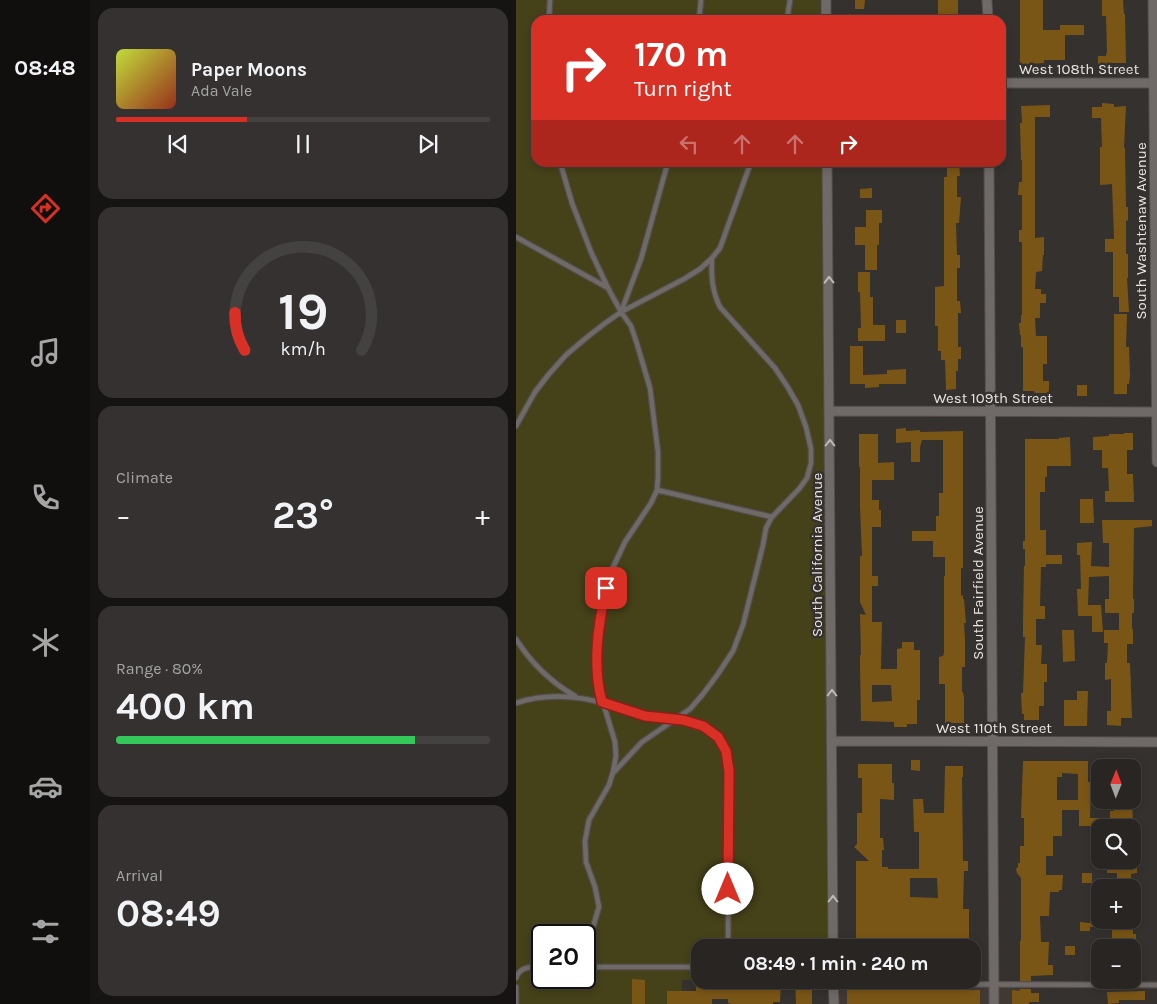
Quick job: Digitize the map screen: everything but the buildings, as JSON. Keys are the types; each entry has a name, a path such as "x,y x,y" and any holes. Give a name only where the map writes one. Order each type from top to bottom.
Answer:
{"street":[{"path":"826,0 826,15"},
{"path":"987,0 988,15"},
{"name":"South Washtenaw Avenue","path":"1153,0 1157,462"},
{"name":"West 108th Street","path":"1006,83 1155,83"},
{"name":"South California Avenue","path":"827,167 833,939"},
{"name":"South Fairfield Avenue","path":"989,167 994,1004"},
{"name":"West 109th Street","path":"830,412 1157,412"},
{"name":"West 110th Street","path":"832,741 1157,742"},
{"path":"834,989 834,1004"}],"lane":[{"path":"549,15 550,0"},
{"path":"700,15 701,0"},
{"path":"788,15 790,0"},
{"path":"561,167 572,203 591,252 638,344 650,388 658,452 657,490 651,504 625,542 608,578 599,623 597,648 598,686 615,742 616,756 609,784 589,820 585,841 586,862 599,908 594,924"},
{"path":"621,312 641,259 667,167"},
{"path":"516,426 535,392 566,355 621,312 684,279 700,269 712,258 720,248 749,167"},
{"path":"516,236 608,288"},
{"path":"613,772 642,742 690,709 704,694 718,674 732,651 743,626 766,528 772,517 807,478 811,463 811,449 800,413 787,386 775,368 720,306 715,296 711,271 712,258"},
{"path":"657,490 772,517"},
{"path":"516,639 533,663 562,688 577,697"},
{"path":"516,703 543,696 577,697 602,702 645,716 683,720 703,726 718,737 726,751 729,771 728,939"},
{"path":"596,966 691,967"},
{"path":"516,978 521,970 531,967"},
{"path":"981,984 1157,985"},
{"path":"516,987 516,1004"}],"shaded area":[{"path":"516,0 820,0 821,15 531,15 531,167 822,167 829,939 691,939 691,980 682,980 681,1004 516,1004"},
{"path":"981,983 1030,983 1030,1004 829,1004 830,989 981,989"}],"route":[{"path":"606,588 599,623 597,648 598,686 602,702 645,716 683,720 703,726 718,737 726,751 729,771 728,889"}]}
